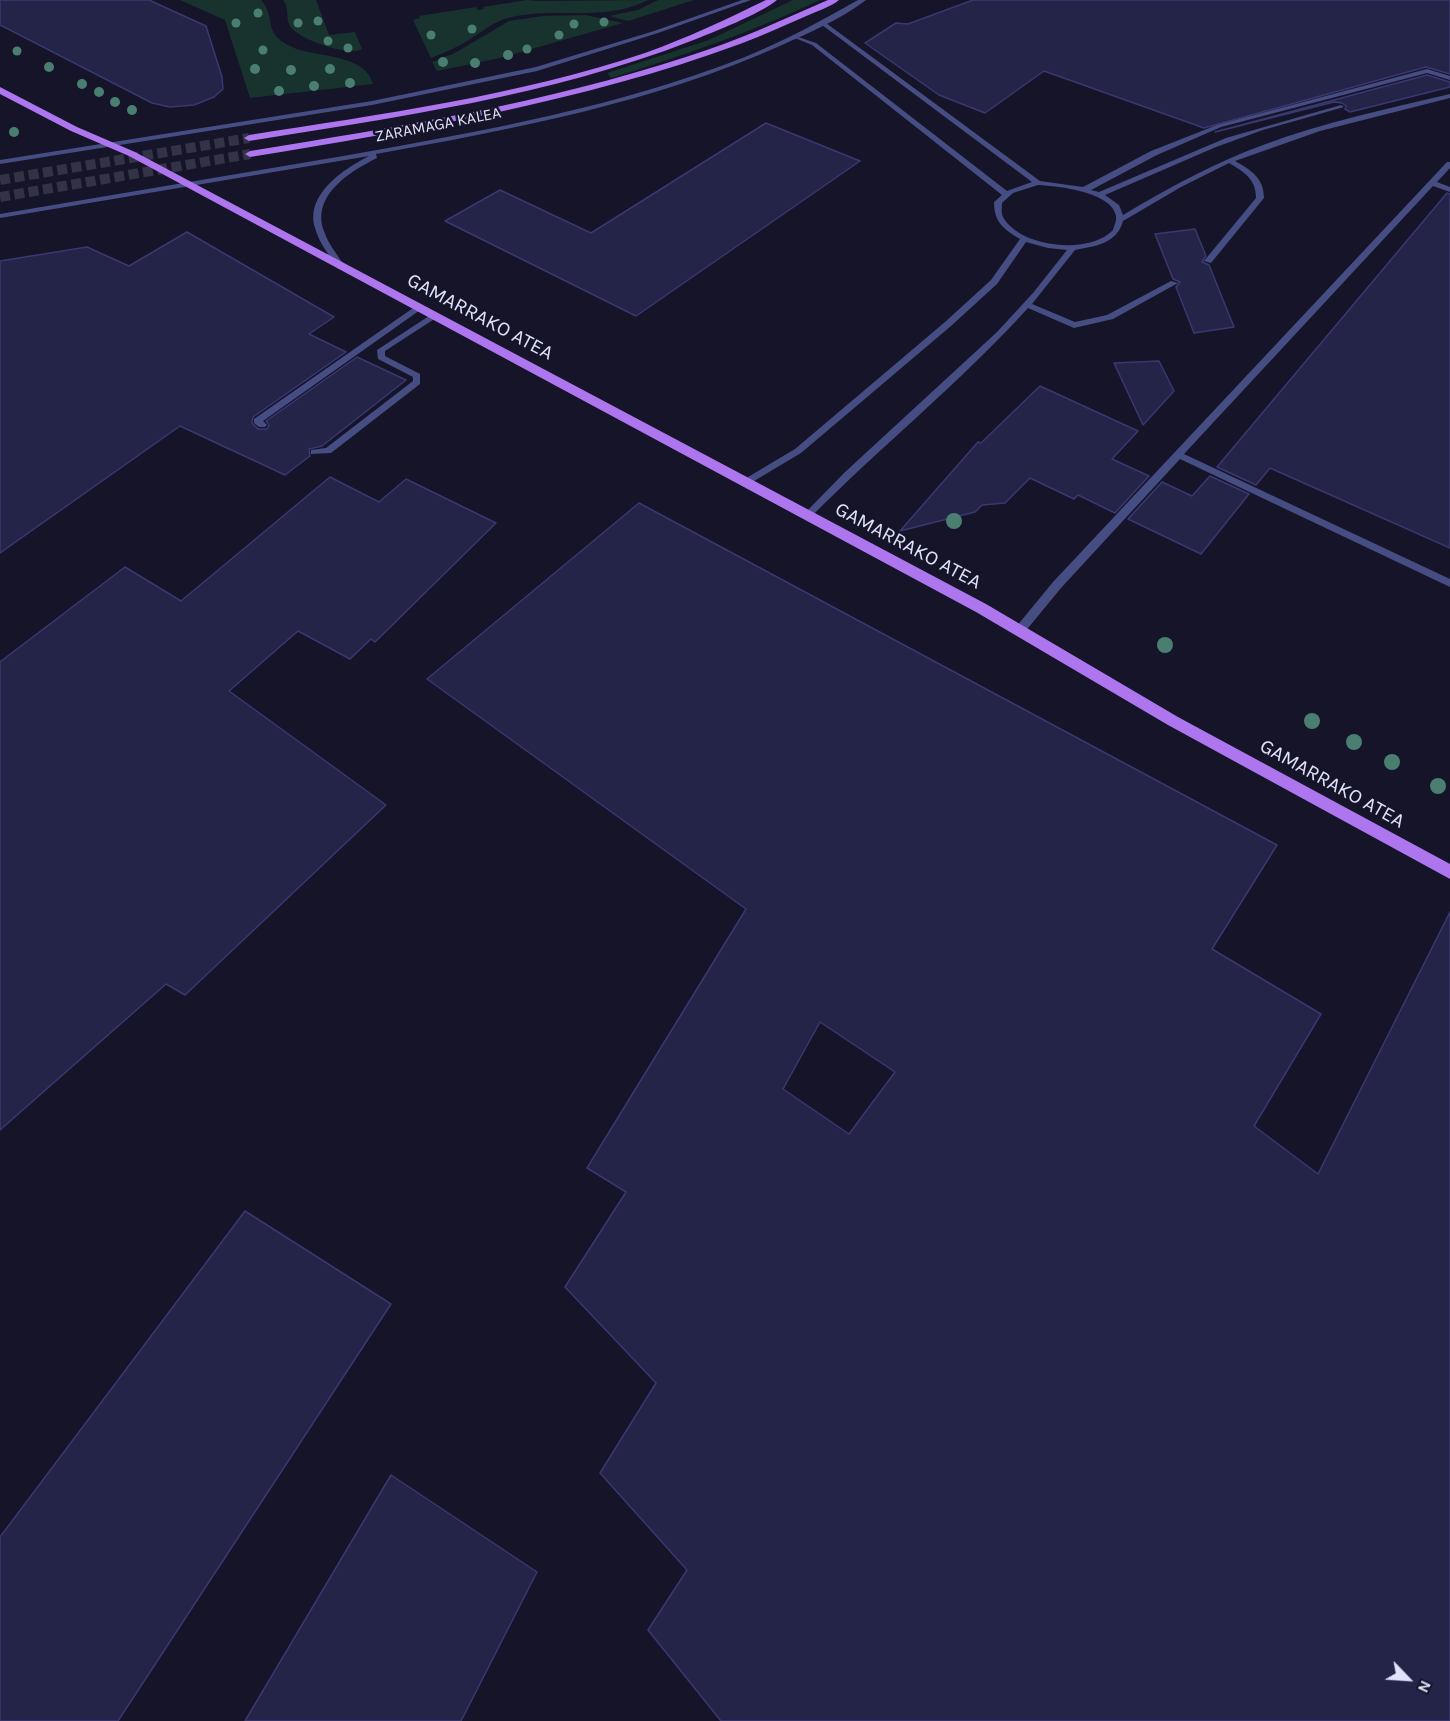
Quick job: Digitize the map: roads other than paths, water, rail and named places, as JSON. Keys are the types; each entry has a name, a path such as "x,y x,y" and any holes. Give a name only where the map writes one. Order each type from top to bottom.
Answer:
{"main road":[{"name":"ZARAMAGA KALEA","path":"249,138 438,107 571,77 663,49 737,19 773,0"},
{"name":"ZARAMAGA KALEA","path":"250,154 485,114 626,80 731,46 795,20 835,0"},
{"name":"GAMARRAKO ATEA","path":"0,90 57,121 111,145 186,184 746,482 1020,630 1168,718 1450,872"}],"street":[{"name":"ZARAMAGA KALEA","path":"0,162 372,103 537,69 656,32 748,0"},
{"name":"ZARAMAGA KALEA","path":"0,216 521,125 648,92 731,64 824,24 863,0"},
{"path":"824,24 1038,183"},
{"path":"797,37 814,44 1006,194"},
{"path":"1086,189 1154,153 1208,129 1427,71 1450,78"},
{"path":"1119,220 1230,160 1283,140 1325,127 1450,96"},
{"path":"1099,195 1142,178 1210,146 1259,128 1341,107"},
{"path":"341,267 318,225 318,216 324,196 340,177 385,150"},
{"path":"1208,261 1260,198 1261,188 1254,177 1230,160"},
{"path":"1020,630 1057,585 1450,164"},
{"path":"1038,183 1070,185 1086,189 1099,195 1114,207 1119,220 1116,231 1107,239 1072,248 1056,248 1024,239 1010,231 1001,222 997,212 999,202 1006,194 1025,185 1038,183"},
{"path":"1432,183 1450,190"},
{"path":"746,482 798,452 948,324 994,282 1024,239"},
{"path":"807,516 847,475 1000,334 1027,305 1072,248"},
{"path":"1027,305 1074,325 1110,317 1174,283"},
{"path":"262,425 257,421 419,308"},
{"path":"314,452 328,451 417,382 417,376 381,357 381,350 435,316"},
{"path":"1178,454 1450,583"}],"tunnel":[{"path":"0,180 249,138"},
{"path":"0,197 250,154"}]}
